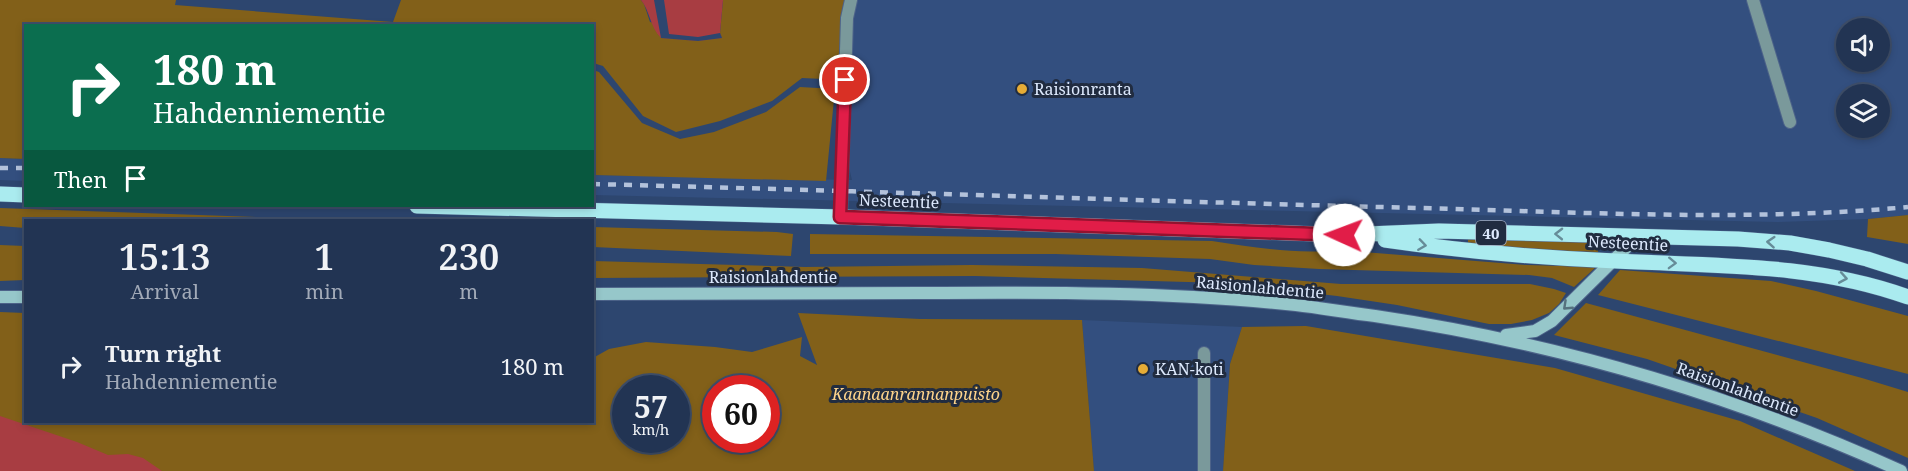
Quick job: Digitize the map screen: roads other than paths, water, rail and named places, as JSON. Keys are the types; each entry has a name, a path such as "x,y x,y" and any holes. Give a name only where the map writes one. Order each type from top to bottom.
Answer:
{"main road":[{"path":"0,194 24,195"},
{"name":"Nesteentie","path":"455,207 840,217 1344,235 1439,231 1638,236 1790,243 1867,259 1908,272"},
{"name":"Nesteentie","path":"1344,235 1438,248 1614,261 1785,269 1852,280 1908,297"},
{"path":"1490,336 1535,331 1552,321 1638,236"},
{"name":"Raisionlahdentie","path":"594,294 1032,292 1177,296 1296,305 1490,336 1573,355 1668,382 1755,412 1854,450 1900,471"},
{"path":"0,297 24,297"}],"street":[{"path":"840,217 848,18 851,0"},
{"path":"1753,0 1790,122"},
{"path":"1204,353 1204,471"}],"railway":[{"path":"0,168 24,168"},
{"path":"594,184 1664,215 1786,214 1908,207"}],"place":[{"name":"Raisionranta","path":"1022,89"},
{"name":"KAN-koti","path":"1143,369"}],"park label":[{"name":"Kaanaanrannanpuisto","path":"916,394"}]}
